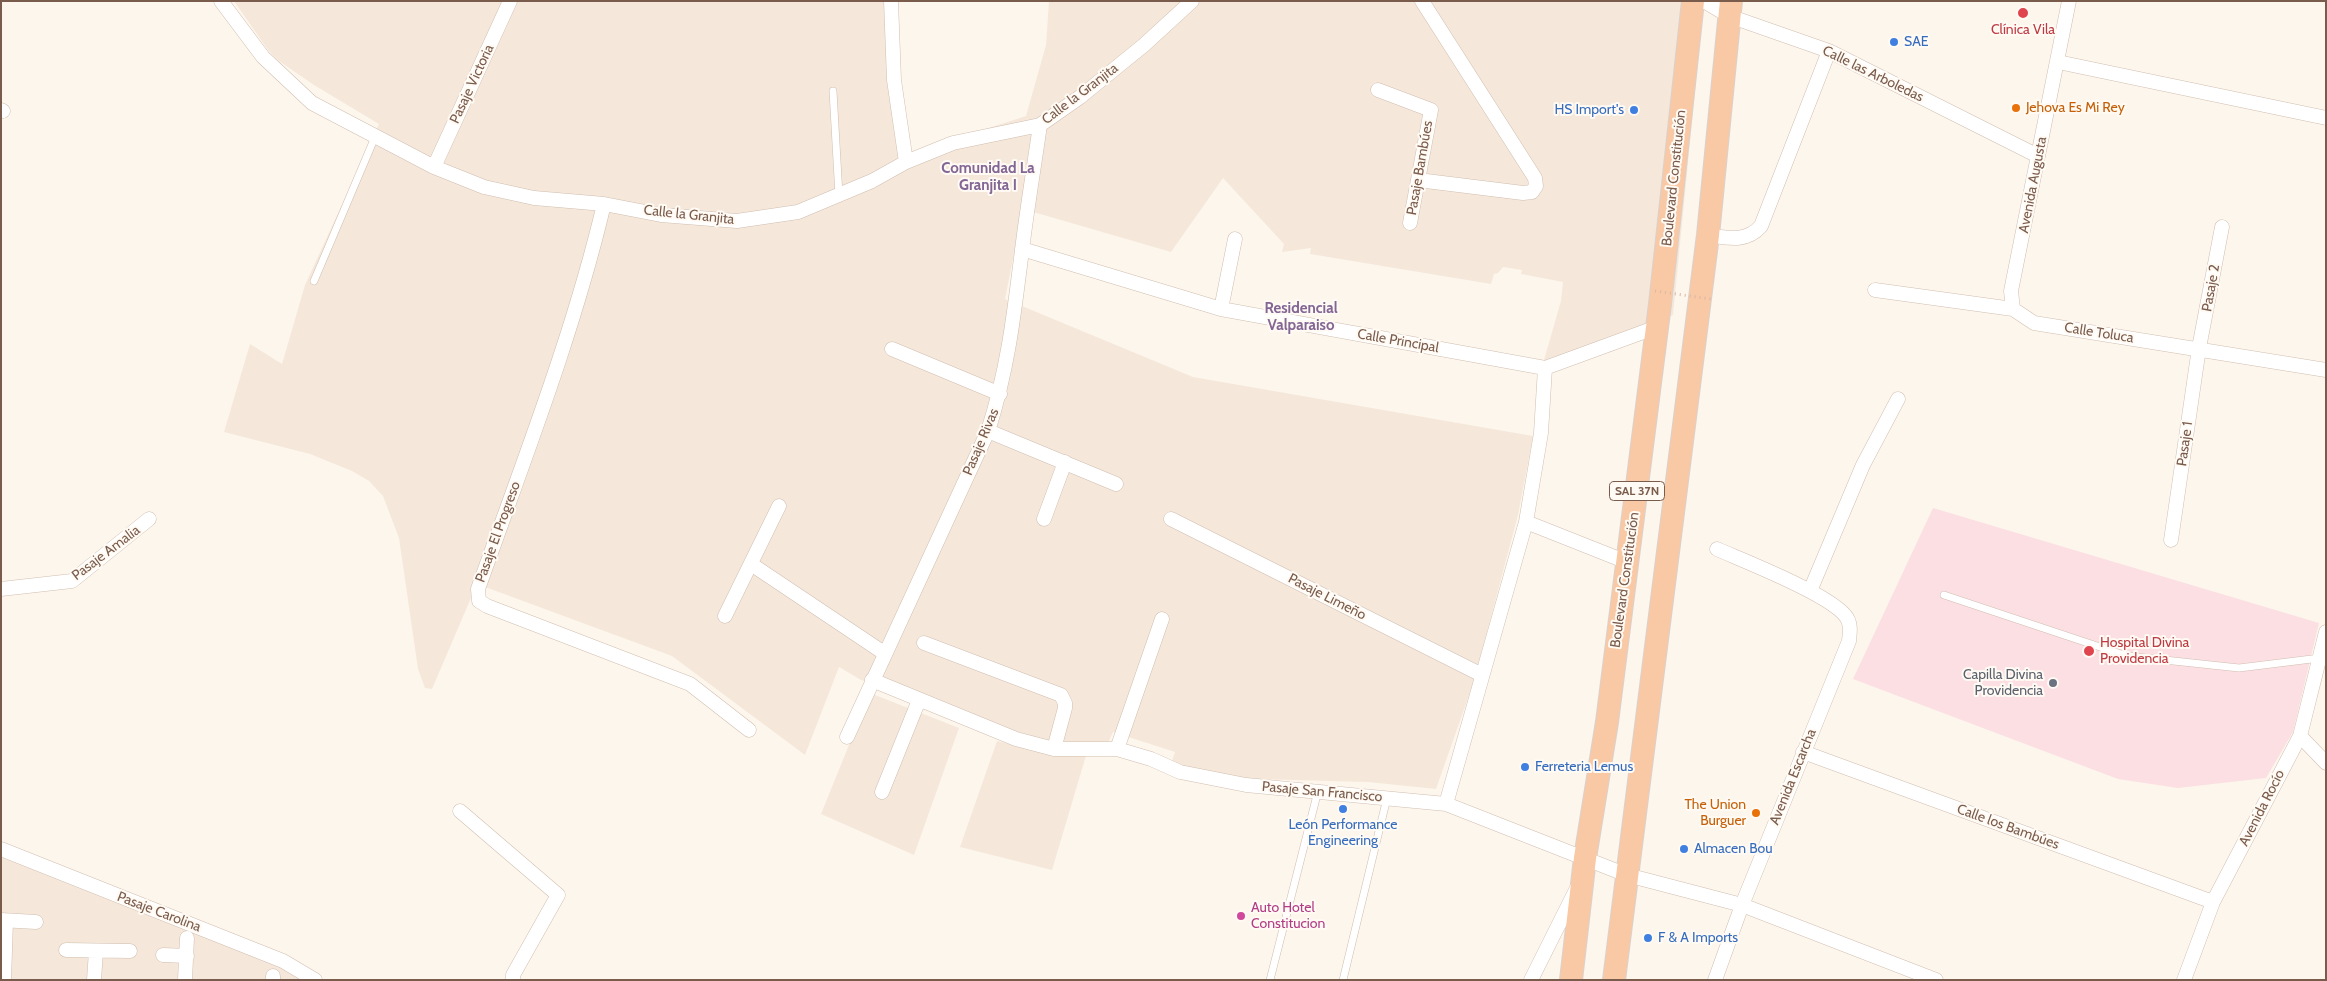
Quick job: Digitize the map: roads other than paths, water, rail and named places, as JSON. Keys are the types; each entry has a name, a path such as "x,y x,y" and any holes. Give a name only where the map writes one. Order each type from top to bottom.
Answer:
{"highway":[{"name":"Boulevard Constitución","path":"1571,980 1584,867 1606,722 1657,327 1693,1"},
{"name":"SAL 37N","path":"1614,980 1708,235 1730,9"}],"street":[{"name":"Calle la Granjita","path":"221,1 263,57 312,103 434,167 484,187 534,198 604,204 661,215 737,221 798,212 839,196 872,181 906,162 953,143 1040,125 1080,97 1144,45 1192,1"},
{"name":"Pasaje Victoria","path":"434,167 510,1"},
{"path":"891,1 894,80 906,162"},
{"path":"1418,180 1523,193 1532,192 1537,183 1422,1"},
{"name":"Calle las Arboledas","path":"1704,1 1730,9 1829,51 2038,156"},
{"name":"Avenida Augusta","path":"2013,309 2011,291 2070,1"},
{"path":"1708,235 1735,239 1744,238 1761,226 1829,51"},
{"path":"2058,62 2326,118"},
{"name":"Pasaje Bambúes","path":"1378,90 1431,110 1410,223"},
{"name":"Pasaje Rivas","path":"847,736 988,431 1000,394 1014,325 1022,249 1040,125"},
{"name":"Pasaje El Progreso","path":"604,204 593,252 564,347 478,589 479,601 487,606 690,684 749,730"},
{"name":"Pasaje 2","path":"2199,348 2222,227"},
{"path":"1221,309 1235,238"},
{"name":"Calle Principal","path":"1022,249 1221,309 1545,368"},
{"name":"Calle Toluca","path":"1875,290 2013,309 2034,323 2199,348 2326,370"},
{"path":"1446,804 1526,522 1541,433 1545,368 1657,327"},
{"name":"Pasaje 1","path":"2171,540 2199,348"},
{"path":"892,349 1000,394"},
{"path":"1716,549 1810,592 1862,465 1898,399"},
{"path":"988,431 1116,484"},
{"path":"1044,519 1065,462"},
{"path":"725,616 779,506"},
{"name":"Pasaje Amalia","path":"1,589 72,581 149,519"},
{"name":"Pasaje Limeño","path":"1171,519 1482,675"},
{"path":"1526,522 1627,562"},
{"path":"751,564 884,653"},
{"name":"Avenida Escarcha","path":"1715,980 1742,905 1849,640 1851,627 1846,617 1831,602 1810,592"},
{"path":"1117,749 1162,619"},
{"name":"Avenida Rocío","path":"2184,980 2213,902 2300,736 2323,661 2326,632"},
{"path":"924,643 1061,696 1064,699 1065,708 1054,749"},
{"name":"Pasaje San Francisco","path":"872,680 1016,739 1054,749 1117,749 1151,759 1180,772 1246,785 1318,790 1446,804 1584,867 1627,875 1742,905 1936,980"},
{"path":"882,792 919,700"},
{"path":"2300,736 2326,763"},
{"name":"Calle los Bambúes","path":"1803,752 2213,902"},
{"path":"460,811 558,895 513,975 514,980"},
{"name":"Pasaje Carolina","path":"1,849 283,961 315,980"},
{"path":"1531,980 1584,867"},
{"path":"4,980 4,921 36,922"},
{"path":"185,980 187,938"},
{"path":"66,950 130,951"},
{"path":"94,980 96,951"},
{"path":"163,955 186,956"}],"lane":[{"path":"833,91 839,196"},
{"path":"314,281 375,137"},
{"path":"1944,594 2127,656 2239,668 2323,661"},
{"path":"1270,980 1318,790"},
{"path":"1343,980 1388,798"}],"place":[{"name":"Clínica Vila","path":"2023,13"},
{"name":"SAE","path":"1894,42"},
{"name":"Jehova Es Mi Rey","path":"2016,108"},
{"name":"HS Import's","path":"1634,110"},
{"name":"Hospital Divina Providencia","path":"2089,651"},
{"name":"Capilla Divina Providencia","path":"2053,683"},
{"name":"Ferreteria Lemus","path":"1525,767"},
{"name":"León Performance Engineering","path":"1343,809"},
{"name":"The Union Burguer","path":"1756,813"},
{"name":"Almacen Bou","path":"1684,849"},
{"name":"Auto Hotel Constitucion","path":"1241,916"},
{"name":"F & A Imports","path":"1648,938"}],"district":[{"name":"Comunidad La Granjita I","path":"988,178"},
{"name":"Residencial Valparaiso","path":"1301,318"}]}
